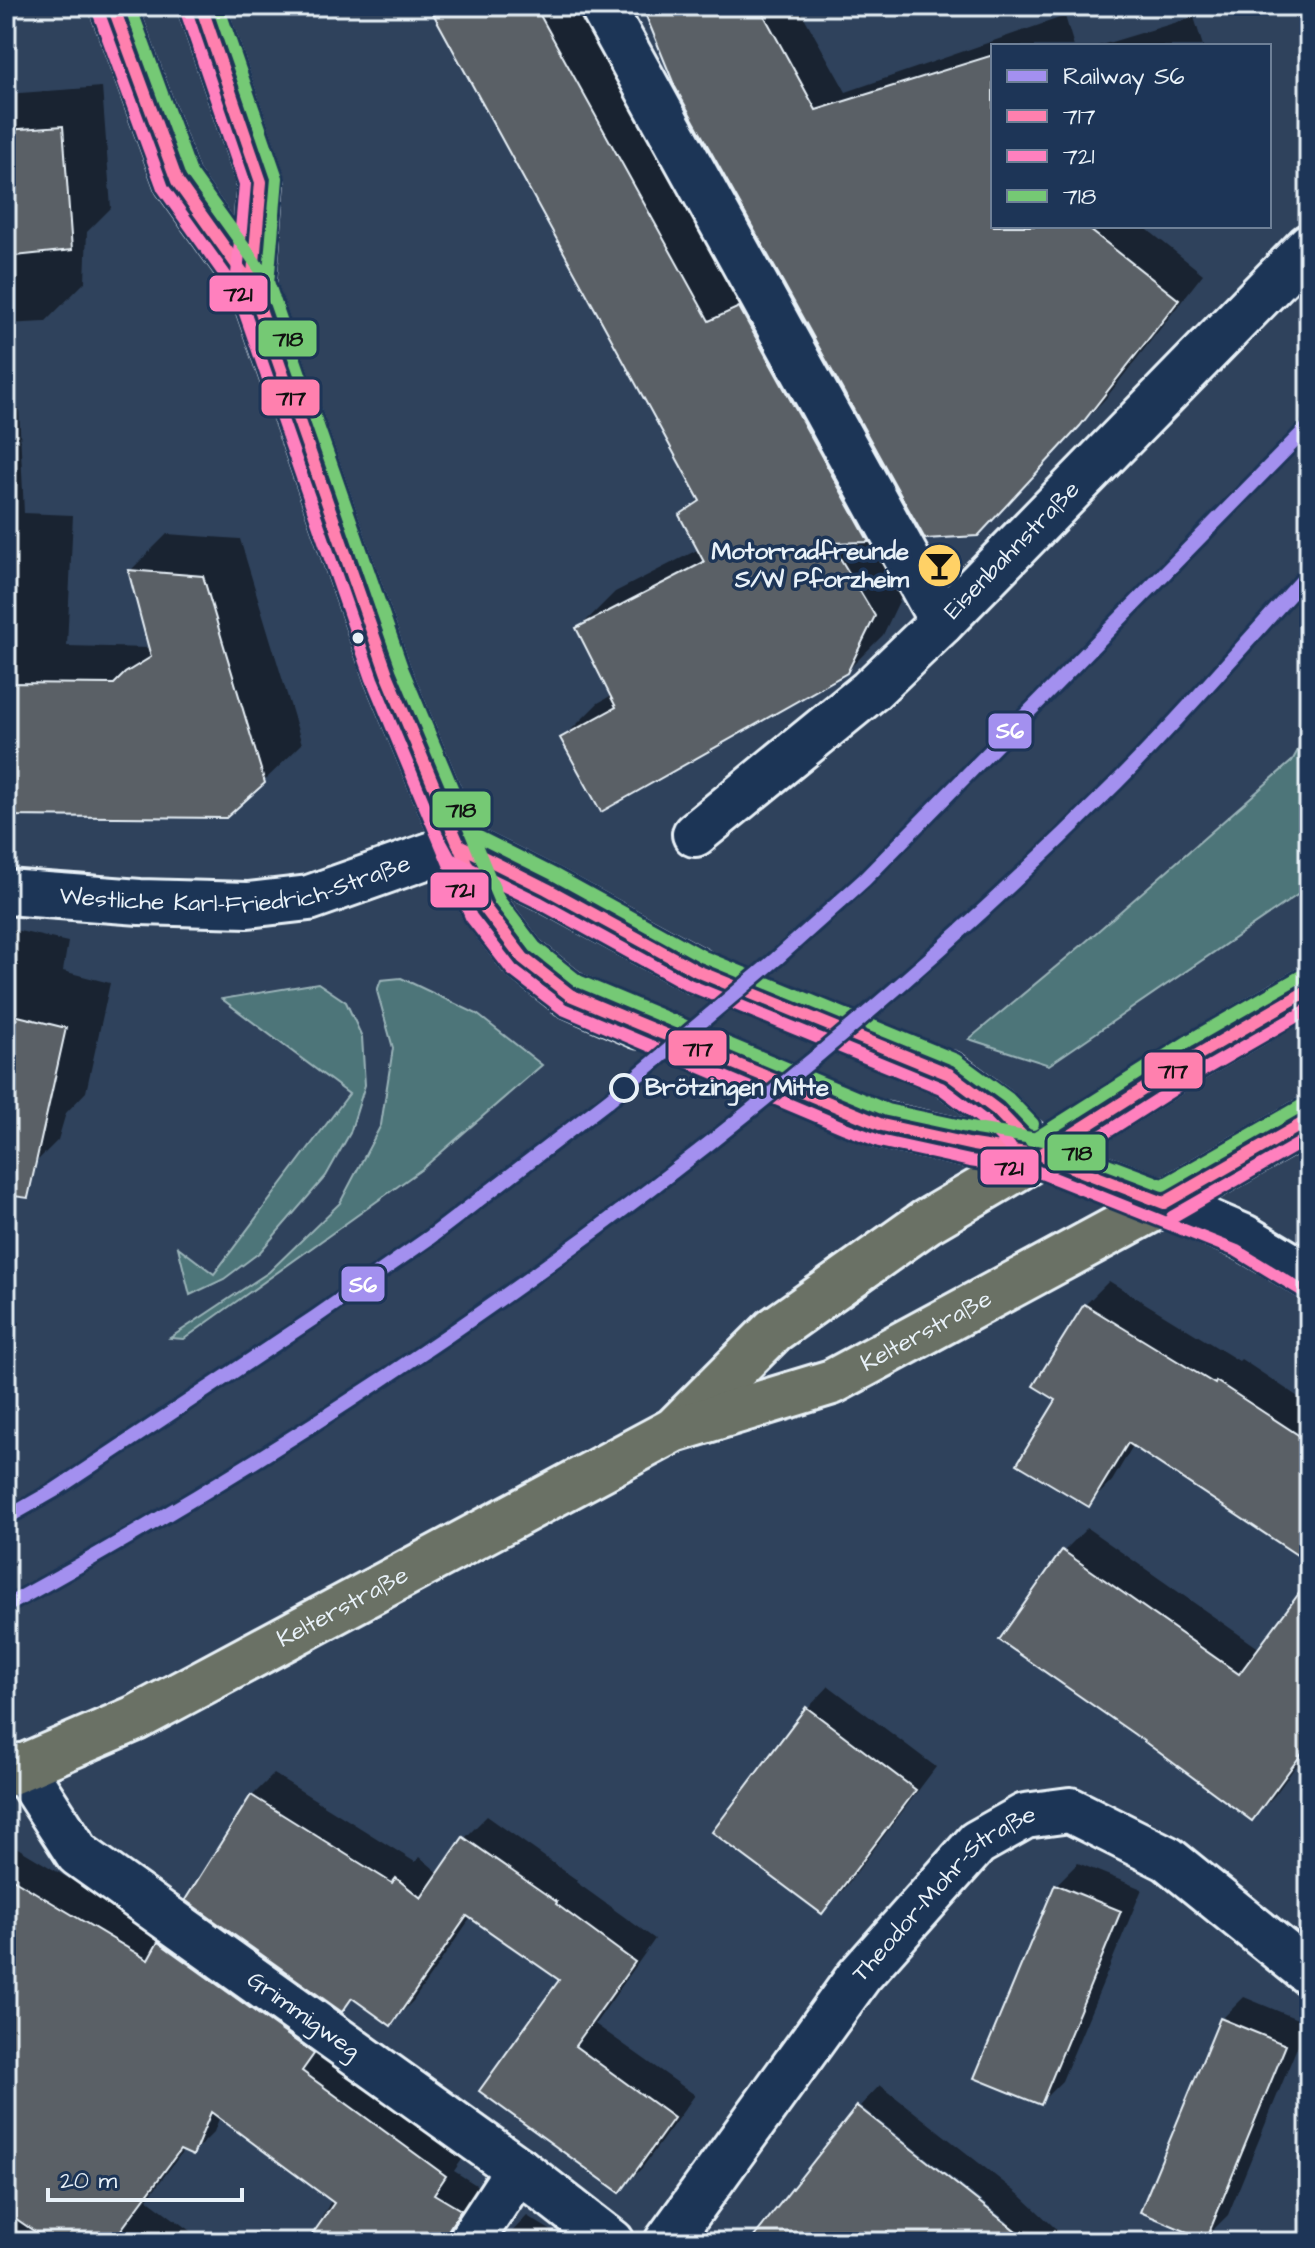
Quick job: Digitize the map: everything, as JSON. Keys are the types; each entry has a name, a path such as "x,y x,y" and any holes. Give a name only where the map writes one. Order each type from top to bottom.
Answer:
{"main road":[{"name":"Kelterstraße","path":"674,1430 774,1330 926,1222 1309,990"},
{"name":"Kelterstraße","path":"14,1770 136,1718 674,1430 832,1382 1164,1203 1309,1120"}],"street":[{"path":"113,6 177,181 252,286 387,674 485,908 523,958 570,995 640,1026"},
{"path":"201,6 261,182 252,286"},
{"path":"602,6 942,622"},
{"name":"Eisenbahnstraße","path":"695,834 870,691 942,622 1309,246"},
{"path":"459,845 697,971"},
{"name":"Westliche Karl-Friedrich-Straße","path":"6,892 140,902 248,905 309,898 459,845"},
{"path":"949,1074 997,1110 1040,1155"},
{"path":"882,1125 973,1145 1040,1155 1244,1237 1309,1276"},
{"name":"Grimmigweg","path":"14,1770 78,1854 518,2169 612,2242"},
{"name":"Theodor-Mohr-Straße","path":"667,2242 859,1976 977,1843 1025,1816 1070,1810 1168,1859 1309,1973"},
{"path":"470,2242 518,2169"}],"green space":[{"path":"1309,730 1309,887 1049,1065 969,1039 1082,945 1292,761"},
{"path":"401,978 477,1014 542,1065 422,1169 184,1339 170,1338 269,1272 340,1203 381,1125 393,1048 377,991 381,980"},
{"path":"318,983 346,1002 362,1037 365,1085 350,1133 326,1176 260,1252 224,1279 190,1295 178,1247 214,1274 349,1094 222,999"}],"building":[{"path":"429,6 535,6 709,321 739,307 869,542 831,543 875,616 847,673 601,812 560,738 616,707 576,628 704,562 679,515 700,501"},
{"path":"642,6 759,6 816,110 991,56 991,228 1088,228 1179,300 1080,426 978,536 925,539 675,87"},
{"path":"63,126 72,250 6,257 6,130"},
{"path":"128,570 203,576 265,783 226,818 6,816 6,683 114,684 125,673 151,657"},
{"path":"6,1013 66,1028 28,1198 6,1195"},
{"path":"1084,1304 1215,1384 1216,1381 1309,1442 1309,1563 1128,1443 1089,1507 1017,1464 1056,1400 1033,1386"},
{"path":"1062,1550 1239,1674 1309,1580 1309,1744 1252,1821 999,1640"},
{"path":"806,1707 916,1790 822,1914 712,1832"},
{"path":"251,1795 392,1883 396,1878 421,1898 463,1837 557,1902 635,1962 575,2046 674,2118 620,2193 479,2091 559,1980 467,1916 391,2026 352,1998 342,2012 185,1900"},
{"path":"6,1875 148,1960 158,1942 314,2054 302,2071 446,2176 434,2194 461,2210 445,2242 307,2242 334,2203 211,2112 193,2156 180,2150 112,2242 50,2242 6,2212"},
{"path":"1055,1884 1121,1911 1041,2105 974,2078"},
{"path":"1220,2018 1286,2045 1206,2240 1140,2212"},
{"path":"857,2106 913,2150 1030,2242 750,2242"}],"tunnel":[{"path":"697,971 949,1074"},
{"path":"640,1026 882,1125"}],"rail line":[{"name":"S6","path":"6,1518 55,1490 314,1318 429,1238 609,1100 864,880 1309,426"},
{"name":"S6","path":"6,1606 157,1520 305,1430 449,1334 590,1234 728,1129 861,1018 991,903 1141,758 1309,573"}],"transit line":[{"name":"717","path":"113,6 177,181 252,286 387,674 485,908 523,958 570,995 882,1125 973,1145 1040,1155 1164,1203"},
{"name":"718","path":"130,6 191,173 267,279 402,668 499,900 535,947 578,981 887,1110 1044,1140 1163,1185 1301,1106"},
{"name":"717","path":"201,6 261,182 252,286 259,306"},
{"name":"718","path":"218,6 277,178 268,284 274,301"},
{"name":"721","path":"98,11 163,188 238,293 372,679 471,917 512,970 563,1009 845,1128 879,1141 970,1161 1036,1171 1237,1251 1301,1290"},
{"name":"721","path":"186,11 245,184 236,286 244,311"},
{"name":"718","path":"468,825 471,833 704,957 956,1060 1008,1098 1033,1124"},
{"name":"717","path":"453,831 459,845 697,971 949,1074 997,1110 1021,1135"},
{"name":"721","path":"438,837 450,859 540,903 689,985 941,1088 986,1122 1010,1147"},
{"name":"718","path":"1031,1141 1190,1040 1301,976"},
{"name":"717","path":"1040,1155 1199,1054 1309,990"},
{"name":"721","path":"1049,1169 1207,1068 1309,1009"},
{"name":"717","path":"1164,1203 1309,1120"},
{"name":"721","path":"1172,1217 1309,1138"}],"place":[{"name":"Motorradfreunde S/W Pforzheim","path":"940,566"},
{"name":"Brötzingen Mitte","path":"624,1088"}]}
